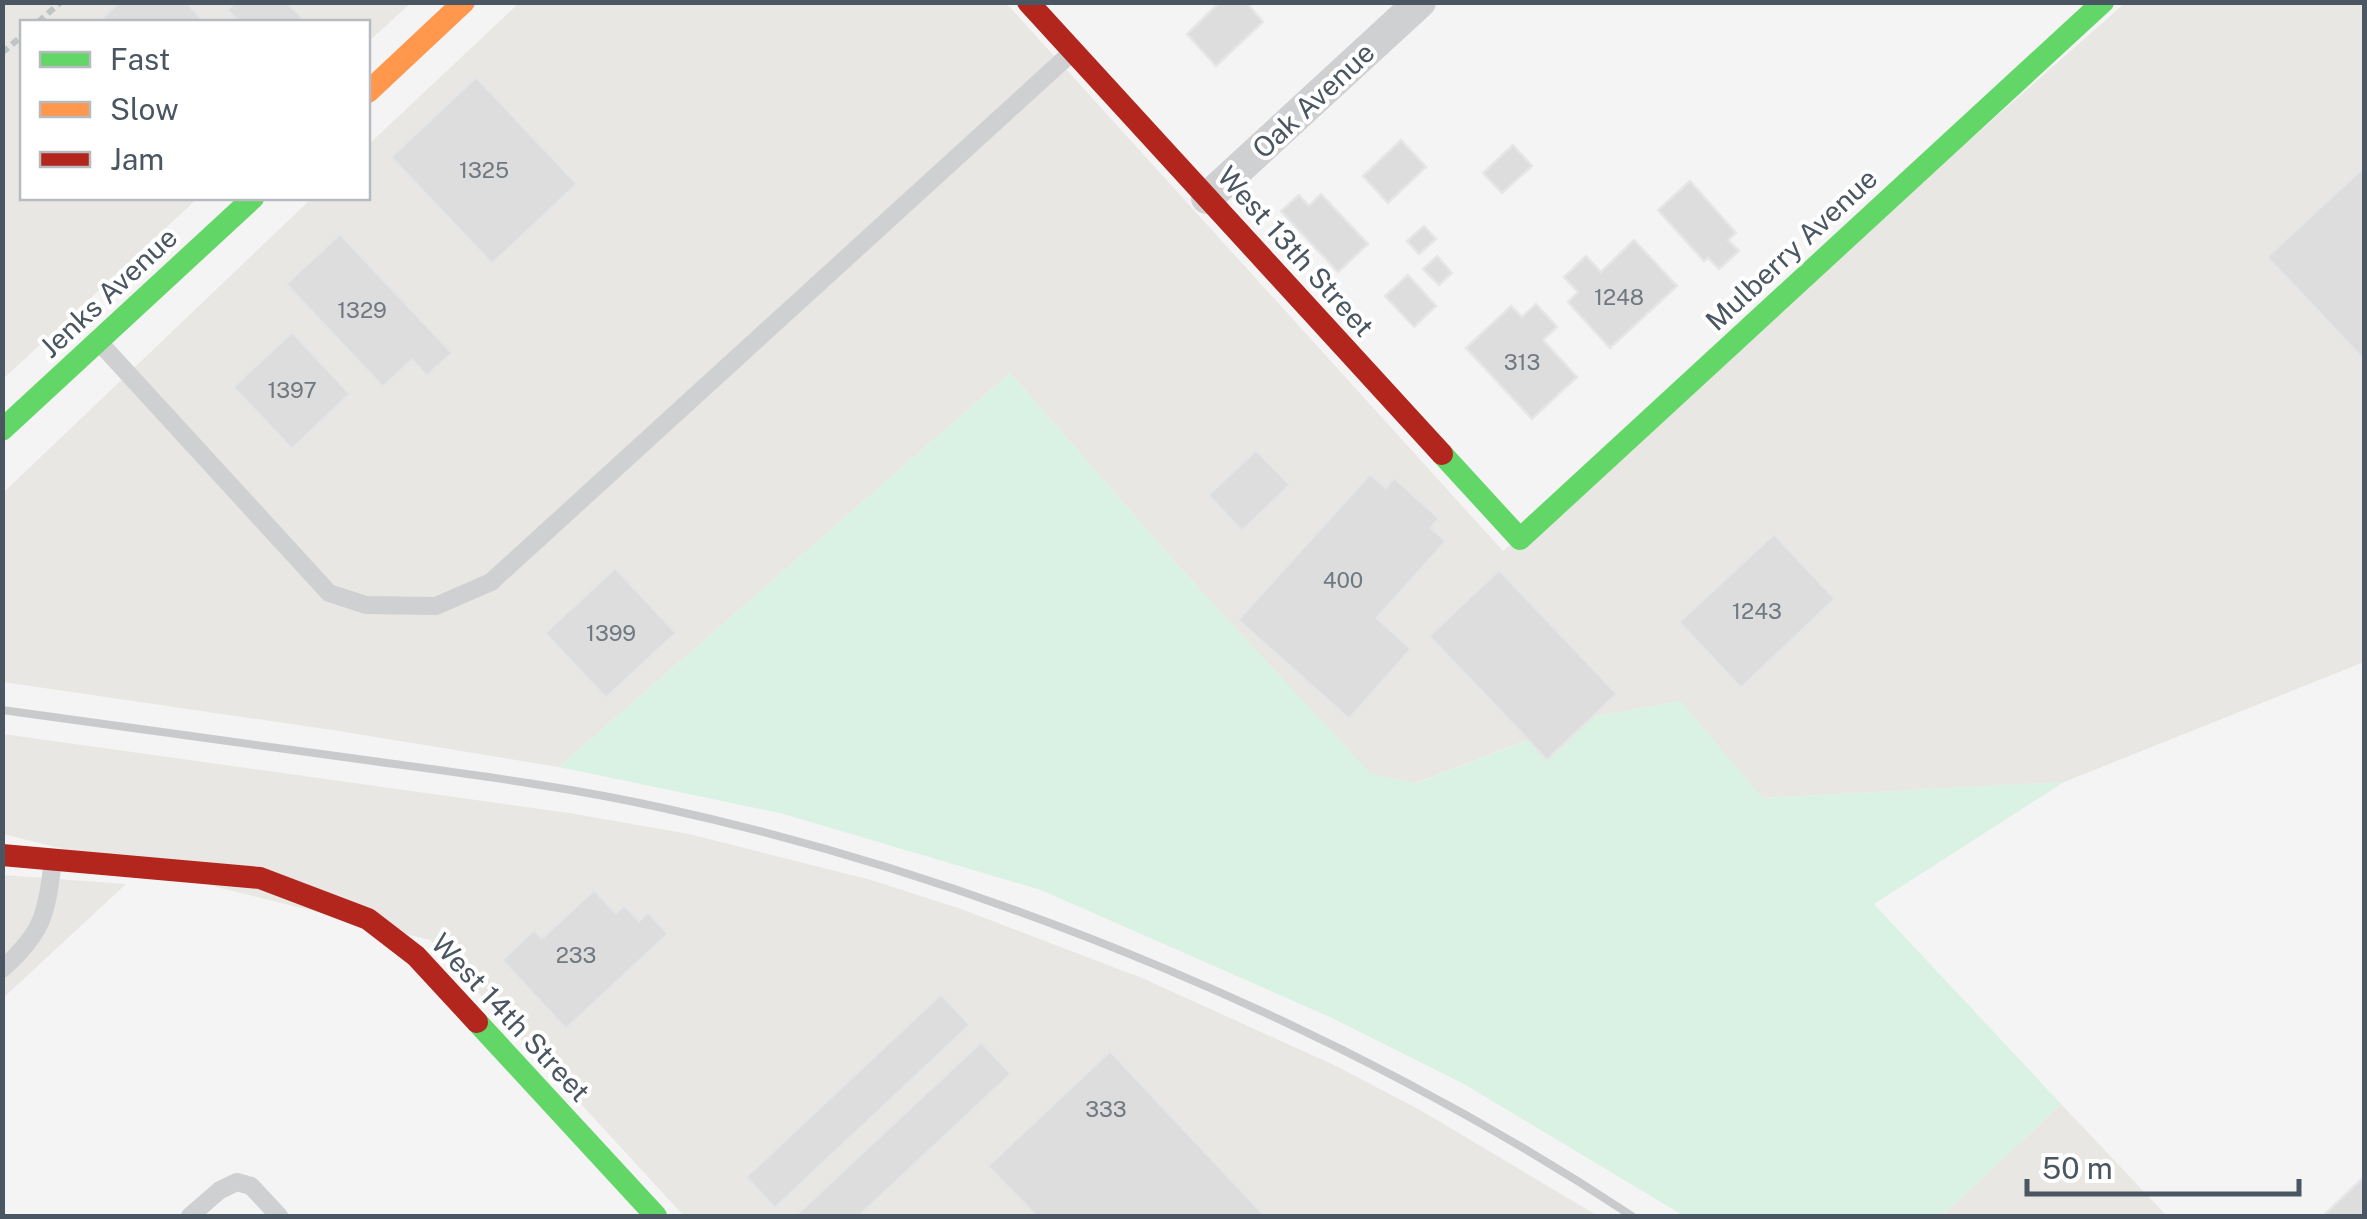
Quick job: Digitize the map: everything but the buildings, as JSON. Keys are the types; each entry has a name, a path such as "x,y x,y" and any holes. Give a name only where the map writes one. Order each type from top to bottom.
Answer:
{"street":[{"path":"370,90 464,2"},
{"name":"West 13th Street","path":"1028,2 1520,539"},
{"name":"Oak Avenue","path":"1207,198 1420,2"},
{"name":"Mulberry Avenue","path":"1520,539 2103,2"},
{"name":"Jenks Avenue","path":"2,430 251,200"},
{"name":"West 14th Street","path":"2,854 260,878 368,919 416,956 656,1216"}],"lane":[{"path":"98,342 329,593 366,606 436,606 491,582 1074,50"},
{"path":"2,970 46,916 54,860"},
{"path":"190,1216 220,1190 237,1182 251,1186 279,1216"}],"path":[{"path":"40,20 61,2"}],"shaded area":[{"path":"3,3 411,3 370,40 370,20 20,20 20,200 196,200 3,379"},
{"path":"519,3 1006,3 1503,551 2125,3 2364,3 2364,662 2064,782 1762,798 1680,701 1582,719 1416,783 1370,774 1182,570 1010,373 559,767 3,682 3,493 310,200 370,200 370,143"},
{"path":"3,734 569,813 689,834 871,880 961,909 1142,978 1336,1066 1420,1110 1598,1216 684,1216 430,940 3,834"},
{"path":"3,875 126,884 3,998"},
{"path":"2061,1104 2167,1216 1942,1216"}],"green space":[{"path":"1010,373 1182,570 1371,774 1417,783 1582,719 1680,701 1763,798 2064,782 1874,904 2061,1104 1942,1216 1684,1216 1464,1084 1330,1017 1041,890 780,813 559,767"}],"railway":[{"path":"2,710 592,794 789,839 915,876 1165,969 1288,1024 1407,1083 1522,1147 1632,1216"}],"traffic: fast":[{"path":"1442,454 1520,539 2103,2"},
{"path":"2,430 251,200"},
{"path":"477,1022 656,1216"}],"traffic: slow":[{"path":"370,90 464,2"}],"traffic: jam":[{"path":"1028,2 1442,454"},
{"path":"2,855 260,878 368,919 416,956 477,1022"}]}
